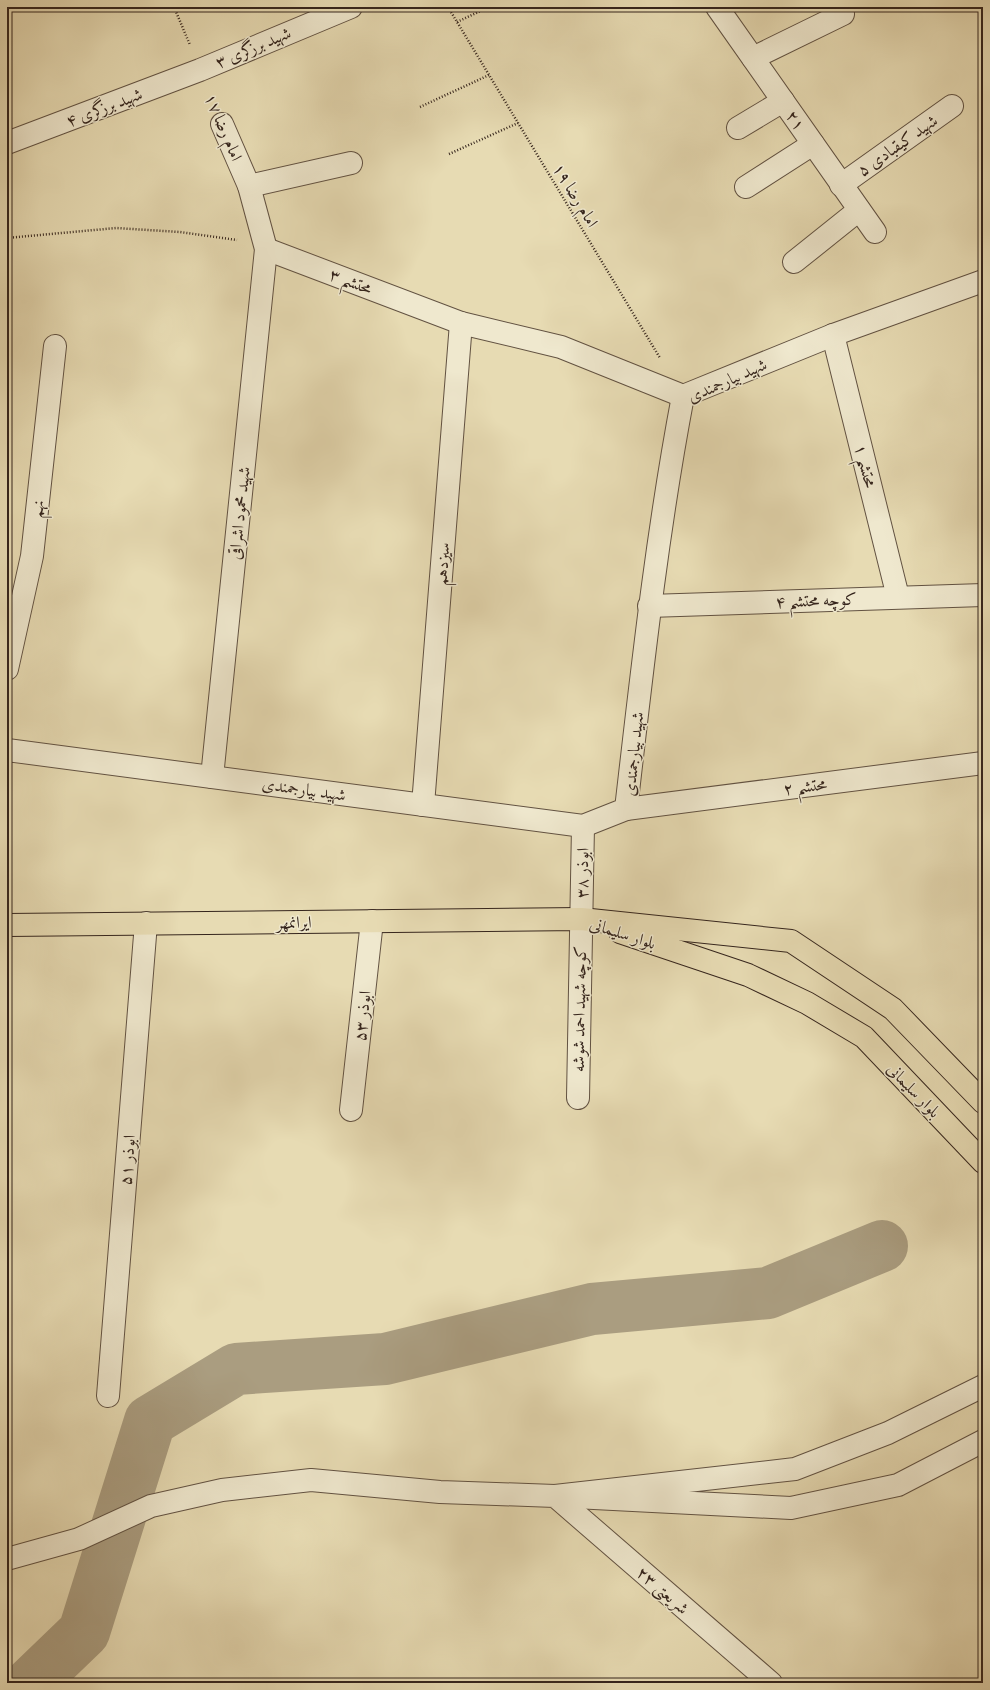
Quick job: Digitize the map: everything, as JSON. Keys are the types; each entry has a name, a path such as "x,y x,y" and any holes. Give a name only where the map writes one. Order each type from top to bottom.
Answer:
{"main road":[{"name":"ایرانمهر","path":"7,925 581,919"},
{"name":"بلوار سلیمانی","path":"581,919 791,941 893,1009 983,1102"},
{"name":"بلوار سلیمانی","path":"581,919 748,975 807,1003 864,1038 983,1162"}],"street":[{"name":"۳ شهید برزگری","path":"200,70 351,7"},
{"name":"۲۱","path":"717,7 874,232"},
{"path":"753,58 843,14"},
{"name":"۴ شهید برزگری","path":"7,143 200,70"},
{"path":"738,128 783,101"},
{"name":"۵ شهید کیقبادی","path":"841,185 952,106"},
{"name":"امام رضا ۱۷","path":"222,124 249,186 266,249"},
{"path":"746,188 813,144"},
{"path":"249,186 350,163"},
{"path":"794,262 859,210"},
{"name":"محتشم ۳","path":"266,249 461,323 562,347 682,396"},
{"name":"شهید محمود اشراقی","path":"212,777 266,249"},
{"name":"شهید بیارجمندی","path":"7,750 583,826 626,809 649,606 673,445 682,396 833,335 983,281"},
{"name":"سیزدهم","path":"423,805 461,323"},
{"name":"محتشم ۱","path":"833,335 898,598"},
{"name":"نهم","path":"7,669 32,556 55,346"},
{"name":"کوچه محتشم ۴","path":"649,606 983,594"},
{"name":"۲ محتشم","path":"626,809 983,763"},
{"name":"ابوذر ۳۸","path":"581,919 583,826"},
{"name":"کوچه شهید احمد شوشه","path":"578,1098 581,919"},
{"name":"۵۳ ابوذر","path":"351,1110 372,921"},
{"name":"ابوذر ۵۱","path":"108,1396 146,923"},
{"path":"555,1496 795,1469 888,1433 983,1386"},
{"path":"7,1559 79,1539 151,1506 222,1490 311,1480 440,1492 555,1496 791,1508 898,1484 983,1441"},
{"name":"شریعتی ۲۳","path":"555,1496 770,1683"}],"path":[{"path":"174,7 200,70"},
{"name":"امام رضا ۱۹","path":"448,7 663,362"},
{"path":"457,22 489,7"},
{"path":"420,108 489,75"},
{"path":"449,154 518,123"},
{"path":"7,238 116,228 180,232 235,240 266,249"}],"waterway":[{"path":"31,1683 84,1632 150,1421 236,1369 385,1359 592,1309 768,1293 882,1246"}]}
